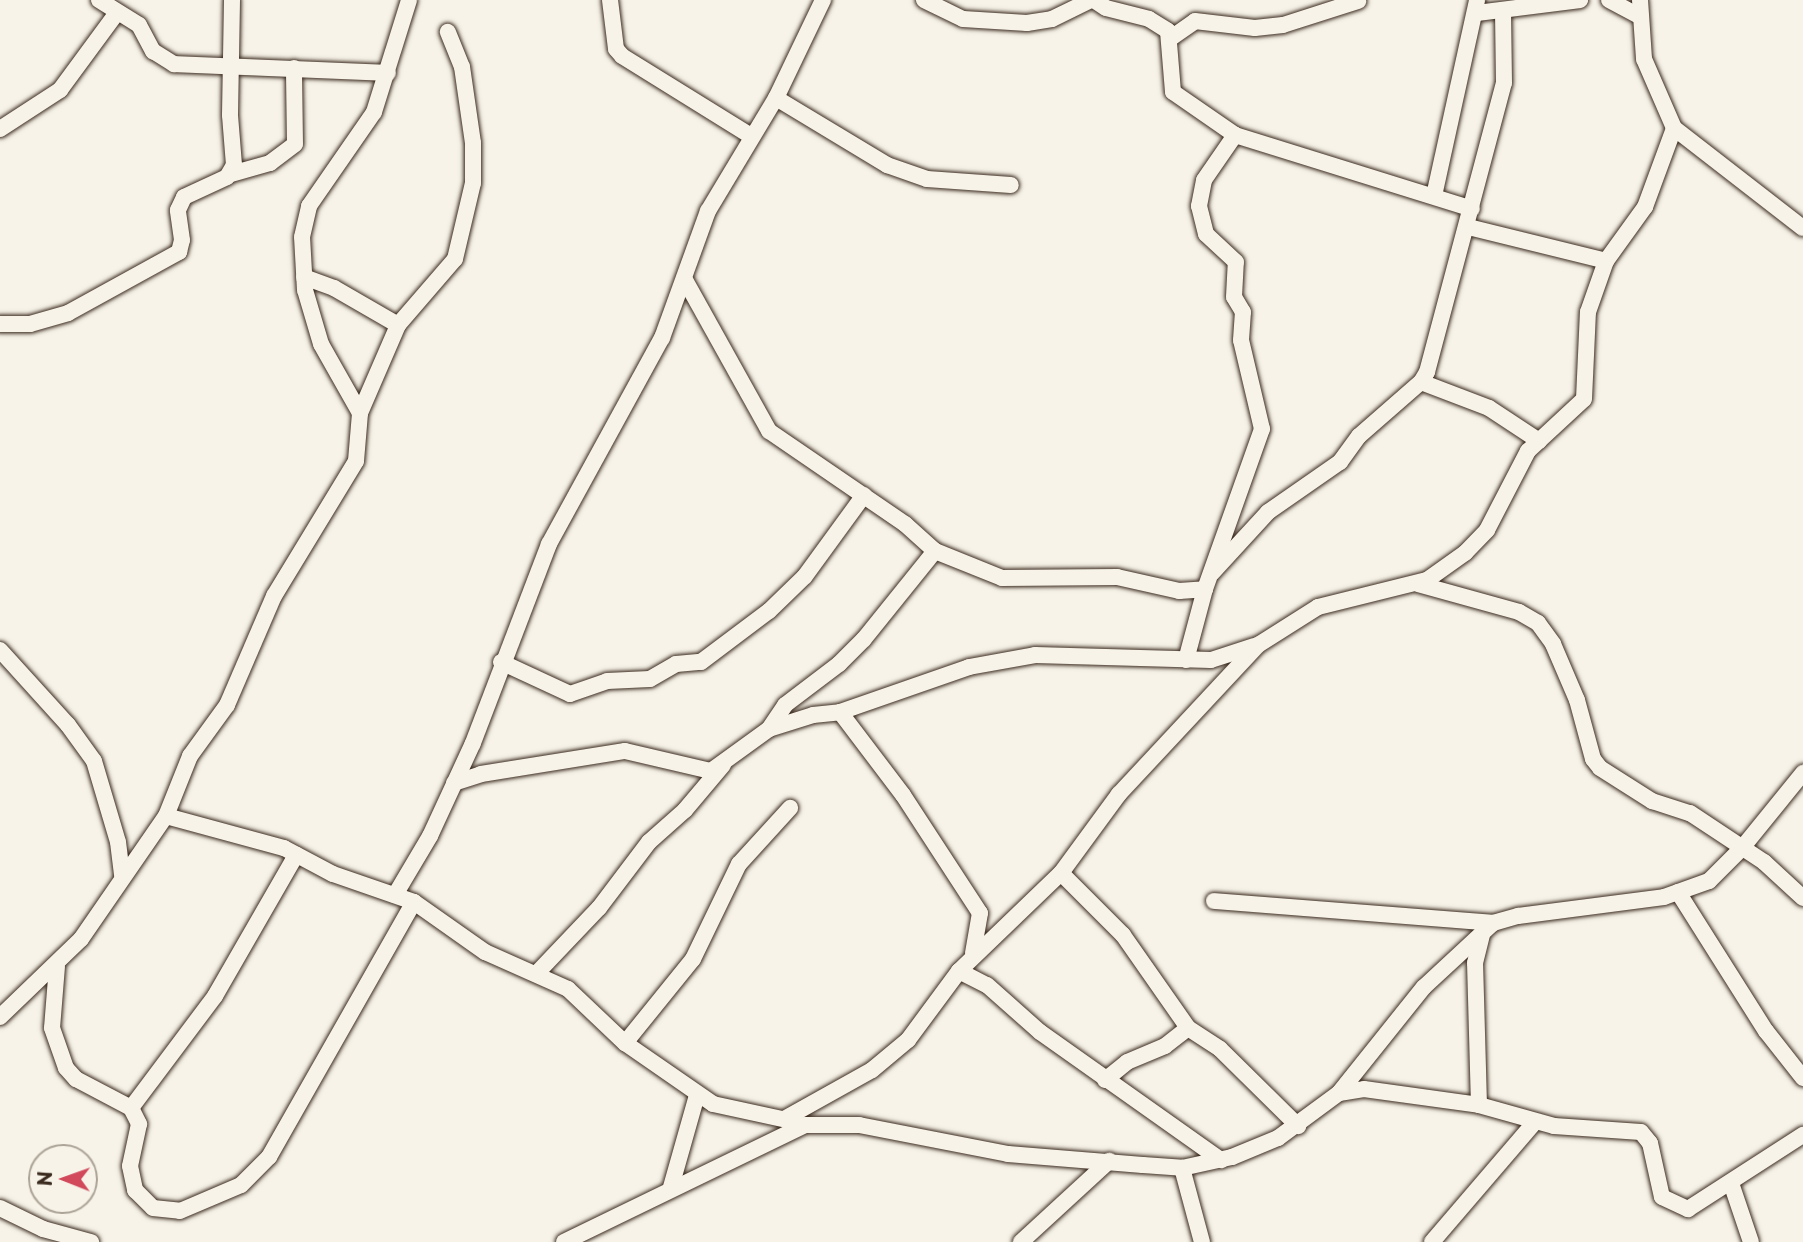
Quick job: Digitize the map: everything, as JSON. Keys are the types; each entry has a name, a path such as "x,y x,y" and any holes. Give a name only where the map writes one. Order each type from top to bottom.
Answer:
{"street":[{"path":"99,0 116,14 139,25 147,43 161,59 185,66 231,65 388,73"},
{"path":"231,174 232,0"},
{"path":"360,413 321,344 304,277 302,237 309,206 354,147 374,111 409,0"},
{"path":"610,0 616,49 622,56 751,136"},
{"path":"395,895 454,783 549,544 647,373 685,281 708,211 776,98 823,0"},
{"path":"924,0 963,19 1027,23 1052,19 1093,0 1106,8 1149,19 1171,38 1173,92 1235,135 1472,209"},
{"path":"1434,197 1477,6 1503,11 1580,0"},
{"path":"1609,0 1639,8 1651,83 1674,128 1803,228"},
{"path":"1171,38 1195,21 1255,28 1283,25 1358,1"},
{"path":"1212,573 1268,512 1340,462 1359,436 1421,382 1468,227 1504,83 1503,11"},
{"path":"0,129 60,90 116,14"},
{"path":"2,1008 57,966 166,816 190,756 227,705 274,596 349,474 361,441 360,413 398,325 455,259 472,183 472,144 462,67 448,32"},
{"path":"0,324 30,324 68,313 172,258 181,247 178,210 184,197 231,174 270,163 295,144 294,68"},
{"path":"776,98 887,165 927,179 1011,185"},
{"path":"786,1118 892,1054 920,1027 972,956 1061,873 1119,794 1258,645 1318,607 1418,584 1450,566 1487,530 1513,477 1539,441 1584,399 1588,312 1606,261 1645,207 1674,128"},
{"path":"1186,660 1205,589 1262,429 1241,340 1243,312 1234,297 1236,262 1206,234 1199,206 1205,180 1235,135"},
{"path":"1468,227 1606,261"},
{"path":"304,277 334,288 398,325"},
{"path":"685,281 749,389 765,426 864,495 935,551 1002,579 1117,577 1179,591 1205,589"},
{"path":"1421,382 1489,408 1539,441"},
{"path":"501,662 570,694 607,681 650,679 676,664 701,662 769,611 805,576 864,495"},
{"path":"537,973 599,908 649,842 685,810 725,763 769,729 785,705 847,657 935,551"},
{"path":"1418,584 1519,612 1538,623 1553,644 1577,700 1593,759 1600,768 1653,801 1683,808 1742,848 1803,898"},
{"path":"769,729 813,715 840,712 939,676 1018,657 1211,660 1258,645"},
{"path":"0,650 68,725 94,761 121,852 122,877"},
{"path":"840,712 903,795 980,913 972,956"},
{"path":"454,783 481,774 625,751 701,771 725,763"},
{"path":"1214,901 1488,927 1678,892 1709,881 1742,848 1803,773"},
{"path":"625,1044 693,959 739,864 790,808"},
{"path":"166,816 296,855 333,874 414,902 485,953 537,973 568,989 625,1044 697,1095 726,1108 786,1118 805,1125 859,1125 1008,1154 1182,1168 1221,1160 1297,1126 1339,1093 1424,987 1488,927"},
{"path":"131,1108 215,996 296,855"},
{"path":"1061,873 1123,935 1188,1028 1220,1049 1297,1126"},
{"path":"1678,892 1766,1031 1803,1078"},
{"path":"57,966 52,1028 66,1068 76,1079 131,1108 139,1124 130,1166 132,1180 153,1208 180,1211 241,1185 269,1157 414,902"},
{"path":"1479,1105 1475,963 1488,927"},
{"path":"959,971 987,985 1040,1032 1221,1160"},
{"path":"1105,1080 1127,1062 1165,1046 1188,1028"},
{"path":"1339,1093 1364,1089 1479,1105 1534,1123 1641,1132 1650,1143 1662,1197 1679,1207 1697,1206 1803,1135"},
{"path":"671,1187 697,1095"},
{"path":"1432,1242 1534,1123"},
{"path":"564,1242 671,1187 805,1125"},
{"path":"1021,1242 1109,1161"},
{"path":"1182,1168 1202,1242"},
{"path":"1731,1183 1751,1242"},
{"path":"0,1208 43,1229 91,1242"}]}
